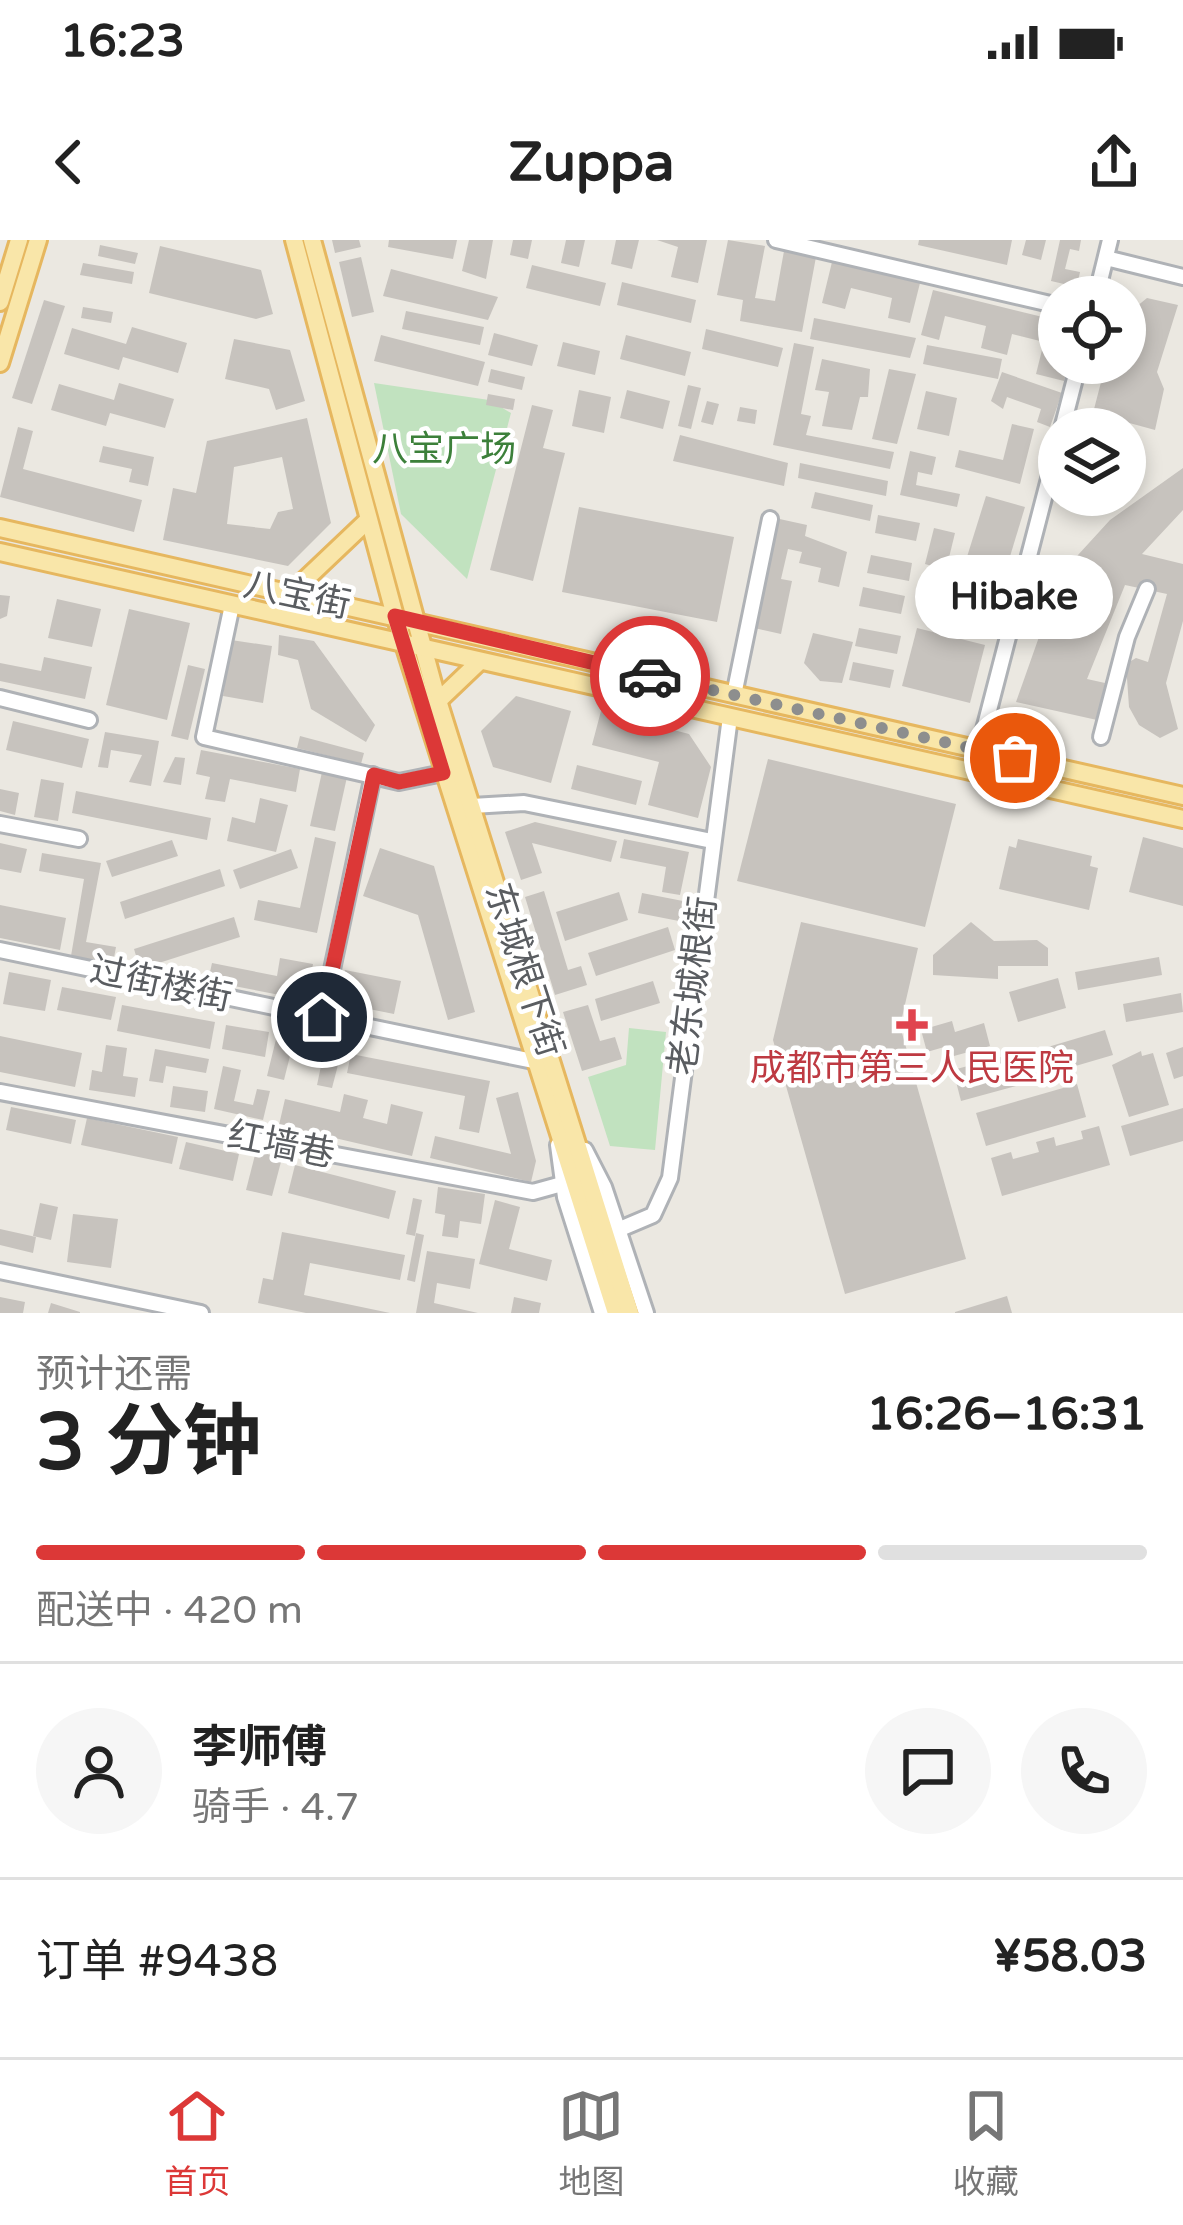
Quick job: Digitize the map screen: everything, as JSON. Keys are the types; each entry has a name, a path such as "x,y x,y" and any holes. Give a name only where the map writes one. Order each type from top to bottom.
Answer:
{"main road":[{"path":"0,302 19,240"},
{"path":"0,364 38,240"},
{"path":"284,240 318,297"},
{"path":"294,240 318,297 368,520 395,616 413,644"},
{"path":"316,240 318,297"},
{"name":"东城根下街","path":"318,297 416,621 413,644 443,773 533,1061 565,1131"},
{"path":"290,594 368,520"},
{"name":"八宝街","path":"0,528 1183,796"},
{"name":"八宝街","path":"0,552 1183,819"},
{"name":"东城根下街","path":"413,644 438,701 472,806 565,1131"},
{"path":"438,701 479,661"},
{"path":"565,1131 616,1313"},
{"path":"565,1131 630,1313"}],"street":[{"path":"776,240 1038,301"},
{"path":"1101,276 1110,240"},
{"path":"1106,258 1183,277"},
{"path":"973,772 1039,516"},
{"path":"734,694 770,519"},
{"path":"1102,737 1127,637 1147,590"},
{"path":"232,605 204,737 399,782 443,773"},
{"path":"0,698 89,720"},
{"name":"老东城根街","path":"620,1229 653,1215 670,1178 730,717"},
{"path":"322,1017 374,775"},
{"path":"472,806 524,803 712,841"},
{"path":"0,824 79,839"},
{"name":"过街楼街","path":"0,950 533,1061"},
{"name":"红墙巷","path":"0,1092 533,1192 562,1184"},
{"name":"东城根下街","path":"565,1131 562,1184 602,1313"},
{"name":"东城根下街","path":"565,1131 620,1229 646,1313"},
{"path":"0,1271 201,1313"}],"green space":[{"name":"八宝广场","path":"374,383 489,400 511,413 467,579 401,514"},
{"path":"629,1028 666,1032 655,1150 610,1146 588,1077 626,1065"}],"building":[{"path":"332,240 359,240 361,247 335,253"},
{"path":"389,240 457,240 453,259 388,247"},
{"path":"469,240 493,240 486,279 462,271"},
{"path":"513,240 532,240 528,259 510,255"},
{"path":"566,240 585,240 579,267 561,263"},
{"path":"616,240 639,240 632,269 611,264"},
{"path":"657,240 707,240 698,283 671,277 678,247"},
{"path":"728,240 765,246 755,298 775,301 784,251 816,257 802,332 740,321 743,300 717,295"},
{"path":"919,240 1012,240 1007,265 918,245"},
{"path":"1026,240 1046,240 1041,260 1022,255"},
{"path":"1060,240 1081,240 1079,251 1070,249 1065,269 1080,272 1079,276 1052,276"},
{"path":"100,245 138,253 135,264 98,256"},
{"path":"160,246 261,270 273,314 256,319 149,293"},
{"path":"361,257 374,312 352,317 339,262"},
{"path":"832,262 920,283 910,323 888,318 892,298 851,288 845,309 822,303"},
{"path":"83,263 134,272 132,284 80,275"},
{"path":"532,265 606,283 600,306 526,288"},
{"path":"391,269 498,297 488,320 383,296"},
{"path":"622,282 696,300 691,323 617,305"},
{"path":"933,290 1038,316 1038,340 1012,334 1007,355 981,348 986,326 945,316 939,340 921,335"},
{"path":"1146,299 1178,305 1157,372 1164,389 1155,430 1146,428 1146,408 1094,408 1101,384 1146,384"},
{"path":"44,300 65,306 32,404 12,398"},
{"path":"83,307 113,312 111,323 81,318"},
{"path":"406,311 484,327 480,345 402,329"},
{"path":"814,318 916,338 910,358 810,339"},
{"path":"132,327 187,343 178,373 123,357 119,370 64,354 72,328 126,344"},
{"path":"706,329 783,348 778,367 702,349"},
{"path":"494,333 538,345 532,366 488,355"},
{"path":"381,335 485,362 478,386 374,361"},
{"path":"626,335 691,352 685,376 620,359"},
{"path":"234,339 290,350 305,401 276,410 269,389 225,379"},
{"path":"563,342 600,351 595,375 557,366"},
{"path":"794,343 814,347 801,414 811,416 806,435 894,452 890,469 773,445"},
{"path":"927,345 1002,359 998,379 923,364"},
{"path":"822,359 870,369 868,397 860,397 852,430 822,426 829,392 815,390"},
{"path":"491,369 525,377 522,390 488,382"},
{"path":"889,369 916,374 897,444 872,439"},
{"path":"1002,372 1062,393 1057,408 1038,408 1007,397 1003,409 991,401"},
{"path":"119,383 174,399 165,428 110,413 106,426 51,410 59,384 114,400"},
{"path":"688,385 701,388 691,429 678,426"},
{"path":"579,390 611,397 604,433 572,426"},
{"path":"627,390 670,401 663,429 620,418"},
{"path":"926,391 957,398 949,436 917,429"},
{"path":"488,394 515,399 513,410 486,405"},
{"path":"707,401 719,404 713,425 701,422"},
{"path":"532,405 553,410 543,448 565,453 533,581 490,570"},
{"path":"740,407 757,410 755,424 737,421"},
{"path":"307,418 331,523 288,566 163,540 173,488 196,493 207,441","holes":["282,457 293,509 278,512 270,529 227,524 234,467"]},
{"path":"1012,424 1034,429 1020,484 955,467 959,450 1003,460"},
{"path":"18,427 33,431 23,469 142,500 134,532 0,497"},
{"path":"680,435 788,463 784,486 673,461"},
{"path":"103,446 154,457 148,486 129,482 132,469 99,462"},
{"path":"910,451 936,457 932,475 918,472 916,485 960,494 957,507 900,495"},
{"path":"800,463 888,481 886,496 798,478"},
{"path":"1183,468 1183,510 1142,554 1183,564 1183,621 1166,683 1178,729 1160,738 1139,725 1129,707 1126,664 1136,658 1148,662 1167,594 1125,585 1087,679 1105,683 1097,720 1016,702 1057,586 1110,520 1146,516 1146,494"},
{"path":"815,492 873,505 870,521 811,508"},
{"path":"986,496 1025,507 1005,573 966,560"},
{"path":"579,507 734,537 717,622 562,592"},
{"path":"878,515 920,523 916,541 875,533"},
{"path":"775,518 807,525 805,536 847,552 839,587 818,582 821,568 799,563 802,552 788,549 781,579 792,581 781,634 750,627"},
{"path":"934,528 955,533 946,570 925,564"},
{"path":"871,555 912,563 909,581 867,573"},
{"path":"921,581 957,587 953,608 917,601"},
{"path":"977,586 998,591 991,619 969,614"},
{"path":"863,587 905,596 901,614 859,606"},
{"path":"0,595 10,596 7,616 0,619"},
{"path":"57,599 101,609 92,647 48,638"},
{"path":"129,609 190,623 167,720 106,705"},
{"path":"859,628 901,636 897,654 855,646"},
{"path":"917,628 985,645 970,703 902,686"},
{"path":"813,633 853,642 842,683 820,681 804,663"},
{"path":"279,635 314,641 375,725 366,742 311,709 298,660 278,655"},
{"path":"231,640 272,646 263,703 223,696"},
{"path":"44,657 92,667 85,699 0,681 0,663 41,671"},
{"path":"853,662 894,670 890,688 849,680"},
{"path":"188,665 205,669 188,740 171,736"},
{"path":"516,696 571,711 551,783 493,767 481,731"},
{"path":"601,711 689,734 711,767 698,818 648,805 659,762 592,745"},
{"path":"13,721 89,739 82,768 6,750"},
{"path":"105,732 159,741 151,786 129,782 142,755 111,750 108,768 98,767"},
{"path":"300,736 364,753 361,764 297,748"},
{"path":"201,750 300,769 296,792 230,779 225,802 205,799 210,777 196,774"},
{"path":"175,757 185,758 181,785 163,782"},
{"path":"768,759 956,804 925,927 737,881"},
{"path":"577,765 642,781 636,805 571,789"},
{"path":"322,772 347,777 335,831 310,826"},
{"path":"41,779 64,783 58,821 34,817"},
{"path":"0,789 19,793 15,815 0,811"},
{"path":"76,791 211,818 207,840 72,813"},
{"path":"260,798 288,805 276,852 227,841 232,817 255,823"},
{"path":"535,822 617,841 611,862 532,843 542,873 521,880 505,832"},
{"path":"315,837 336,842 317,933 254,920 258,900 300,908"},
{"path":"1143,837 1183,848 1183,906 1129,892"},
{"path":"624,839 689,852 680,895 662,892 666,867 620,858"},
{"path":"1018,839 1092,856 1090,866 1098,868 1089,910 999,889 1009,846 1016,848"},
{"path":"172,840 178,856 112,877 106,861"},
{"path":"0,843 27,849 21,873 0,869"},
{"path":"380,848 434,866 475,1012 448,1020 418,915 363,896"},
{"path":"291,849 298,868 240,889 233,870"},
{"path":"42,853 101,863 86,942 116,947 113,963 71,956 84,879 39,871"},
{"path":"220,869 225,886 125,919 120,902"},
{"path":"544,891 568,970 581,966 587,985 555,995 525,897"},
{"path":"619,892 628,920 565,941 556,912"},
{"path":"642,893 688,902 684,922 638,913"},
{"path":"0,905 66,918 60,950 0,938"},
{"path":"234,917 240,937 140,969 134,949"},
{"path":"801,922 918,948 900,1026 966,1259 845,1294 773,1040"},
{"path":"971,922 994,941 1037,940 1048,948 1048,966 998,966 998,979 933,975 933,955"},
{"path":"668,927 675,950 596,976 588,953"},
{"path":"1159,957 1162,975 1078,990 1075,972"},
{"path":"280,958 313,964 306,1000 208,981 212,963 277,976"},
{"path":"345,970 401,981 394,1014 339,1003"},
{"path":"9,972 51,980 45,1011 3,1004"},
{"path":"1058,978 1066,1008 1018,1022 1009,992"},
{"path":"653,981 660,1003 601,1021 595,999"},
{"path":"62,987 116,997 111,1020 57,1010"},
{"path":"1181,993 1183,1012 1126,1022 1123,1004"},
{"path":"122,1005 215,1022 210,1049 117,1031"},
{"path":"588,1005 600,1041 615,1037 622,1059 582,1071 563,1012"},
{"path":"952,1021 955,1032 984,1023 990,1046 954,1056 951,1045 927,1052 921,1030"},
{"path":"280,1023 345,1038 332,1088 317,1085 324,1052 293,1044 284,1080 267,1076"},
{"path":"226,1025 269,1032 265,1057 222,1049"},
{"path":"1105,1030 1113,1055 1038,1077 1031,1052"},
{"path":"0,1036 82,1053 75,1087 0,1072"},
{"path":"106,1045 127,1048 123,1076 138,1078 135,1097 89,1090 92,1070 102,1072"},
{"path":"1183,1047 1183,1076 1174,1079 1166,1053"},
{"path":"155,1049 209,1059 206,1073 166,1066 163,1083 149,1081"},
{"path":"1141,1051 1142,1056 1153,1053 1169,1105 1129,1117 1112,1065"},
{"path":"351,1054 490,1081 479,1133 459,1129 465,1096 347,1073"},
{"path":"1008,1055 1016,1086 961,1101 953,1070"},
{"path":"223,1066 241,1070 234,1101 253,1105 257,1089 270,1091 263,1120 214,1109"},
{"path":"1077,1084 1086,1117 986,1146 976,1113"},
{"path":"173,1086 208,1091 205,1112 170,1107"},
{"path":"518,1092 536,1161 531,1182 430,1158 435,1136 511,1154 496,1098"},
{"path":"344,1094 368,1100 363,1118 387,1124 391,1104 423,1112 412,1156 279,1125 285,1099 340,1112"},
{"path":"11,1107 76,1120 71,1144 6,1130"},
{"path":"1183,1108 1183,1141 1130,1156 1121,1126"},
{"path":"87,1118 178,1137 172,1164 81,1145"},
{"path":"1099,1126 1110,1165 1002,1196 991,1158 1011,1152 1013,1159 1039,1152 1036,1142 1054,1137 1056,1146 1083,1139 1081,1131"},
{"path":"186,1142 239,1154 233,1181 179,1169"},
{"path":"256,1151 282,1158 272,1196 246,1190"},
{"path":"295,1165 396,1191 389,1219 288,1193"},
{"path":"438,1187 485,1194 481,1224 460,1221 458,1238 442,1236 445,1215 435,1213"},
{"path":"413,1198 422,1200 415,1236 406,1234"},
{"path":"495,1200 520,1207 509,1249 552,1260 547,1281 479,1264"},
{"path":"40,1203 58,1207 51,1240 33,1236"},
{"path":"73,1214 118,1219 111,1268 67,1262"},
{"path":"0,1229 36,1237 33,1253 0,1245"},
{"path":"282,1232 405,1255 400,1280 310,1263 304,1295 390,1313 306,1313 258,1303 263,1278 273,1280"},
{"path":"416,1233 424,1235 415,1282 407,1280"},
{"path":"427,1251 475,1259 470,1289 437,1283 434,1303 478,1313 416,1313"},
{"path":"1007,1296 1012,1313 955,1313 955,1312"},
{"path":"0,1297 25,1302 23,1313 0,1313"},
{"path":"514,1297 541,1303 539,1313 511,1313"},
{"path":"51,1303 80,1312 80,1313 48,1313"}],"way so far":[{"path":"650,676 1015,758"}],"place":[{"name":"Hibake","path":"1015,758"},
{"name":"成都市第三人民医院","path":"912,1025"}],"route":[{"path":"322,1017 374,775 399,782 443,773 395,616 650,676"}]}
